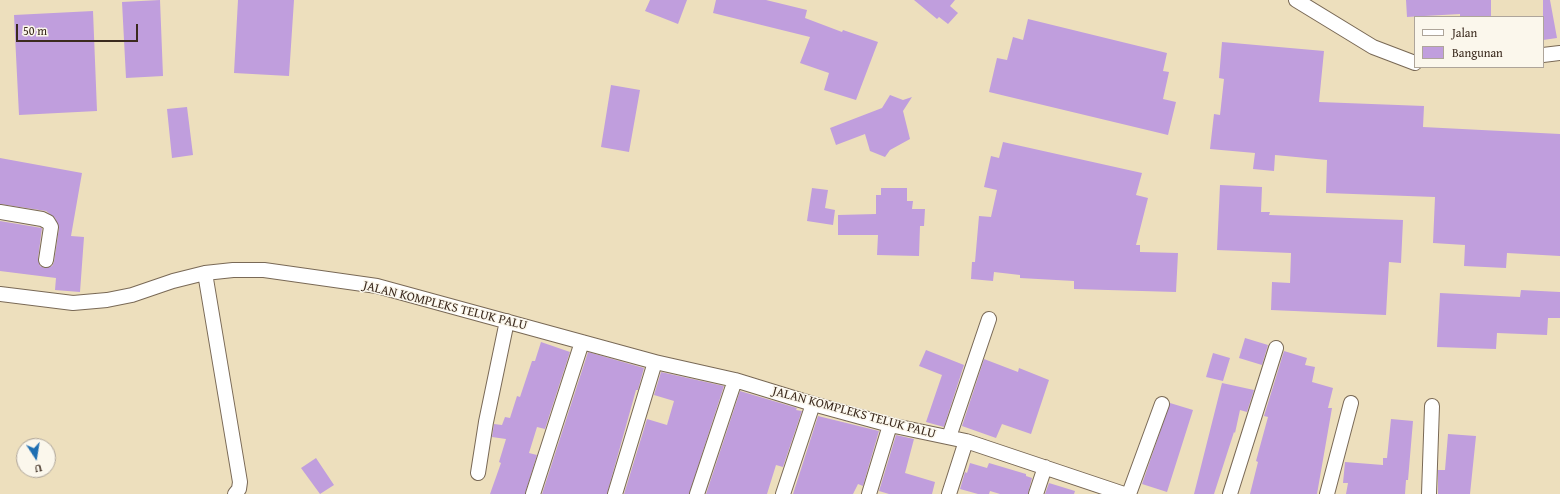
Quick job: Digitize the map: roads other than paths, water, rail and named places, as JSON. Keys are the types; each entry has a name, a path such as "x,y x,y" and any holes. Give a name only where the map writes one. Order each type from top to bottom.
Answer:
{"street":[{"path":"1296,0 1373,47 1414,63"},
{"path":"1544,55 1560,54"},
{"path":"0,212 42,219 48,222 51,227 46,260"},
{"name":"JALAN KOMPLEKS TELUK PALU","path":"0,294 73,303 132,295 173,280 205,273 233,270 264,270 377,286 655,362 735,380 812,404 890,425 966,441 1124,494"},
{"path":"205,273 240,482 239,489 235,494"},
{"path":"949,437 988,319"},
{"path":"478,473 486,422 507,321"},
{"path":"533,494 582,342"},
{"path":"1230,494 1276,348"},
{"path":"615,494 655,362"},
{"path":"696,494 735,380"},
{"path":"1327,494 1351,403"},
{"path":"782,494 812,404"},
{"path":"1129,494 1162,404"},
{"path":"1430,494 1432,406"},
{"path":"869,494 890,425"},
{"path":"949,494 966,441"},
{"path":"1036,494 1045,467"}]}
